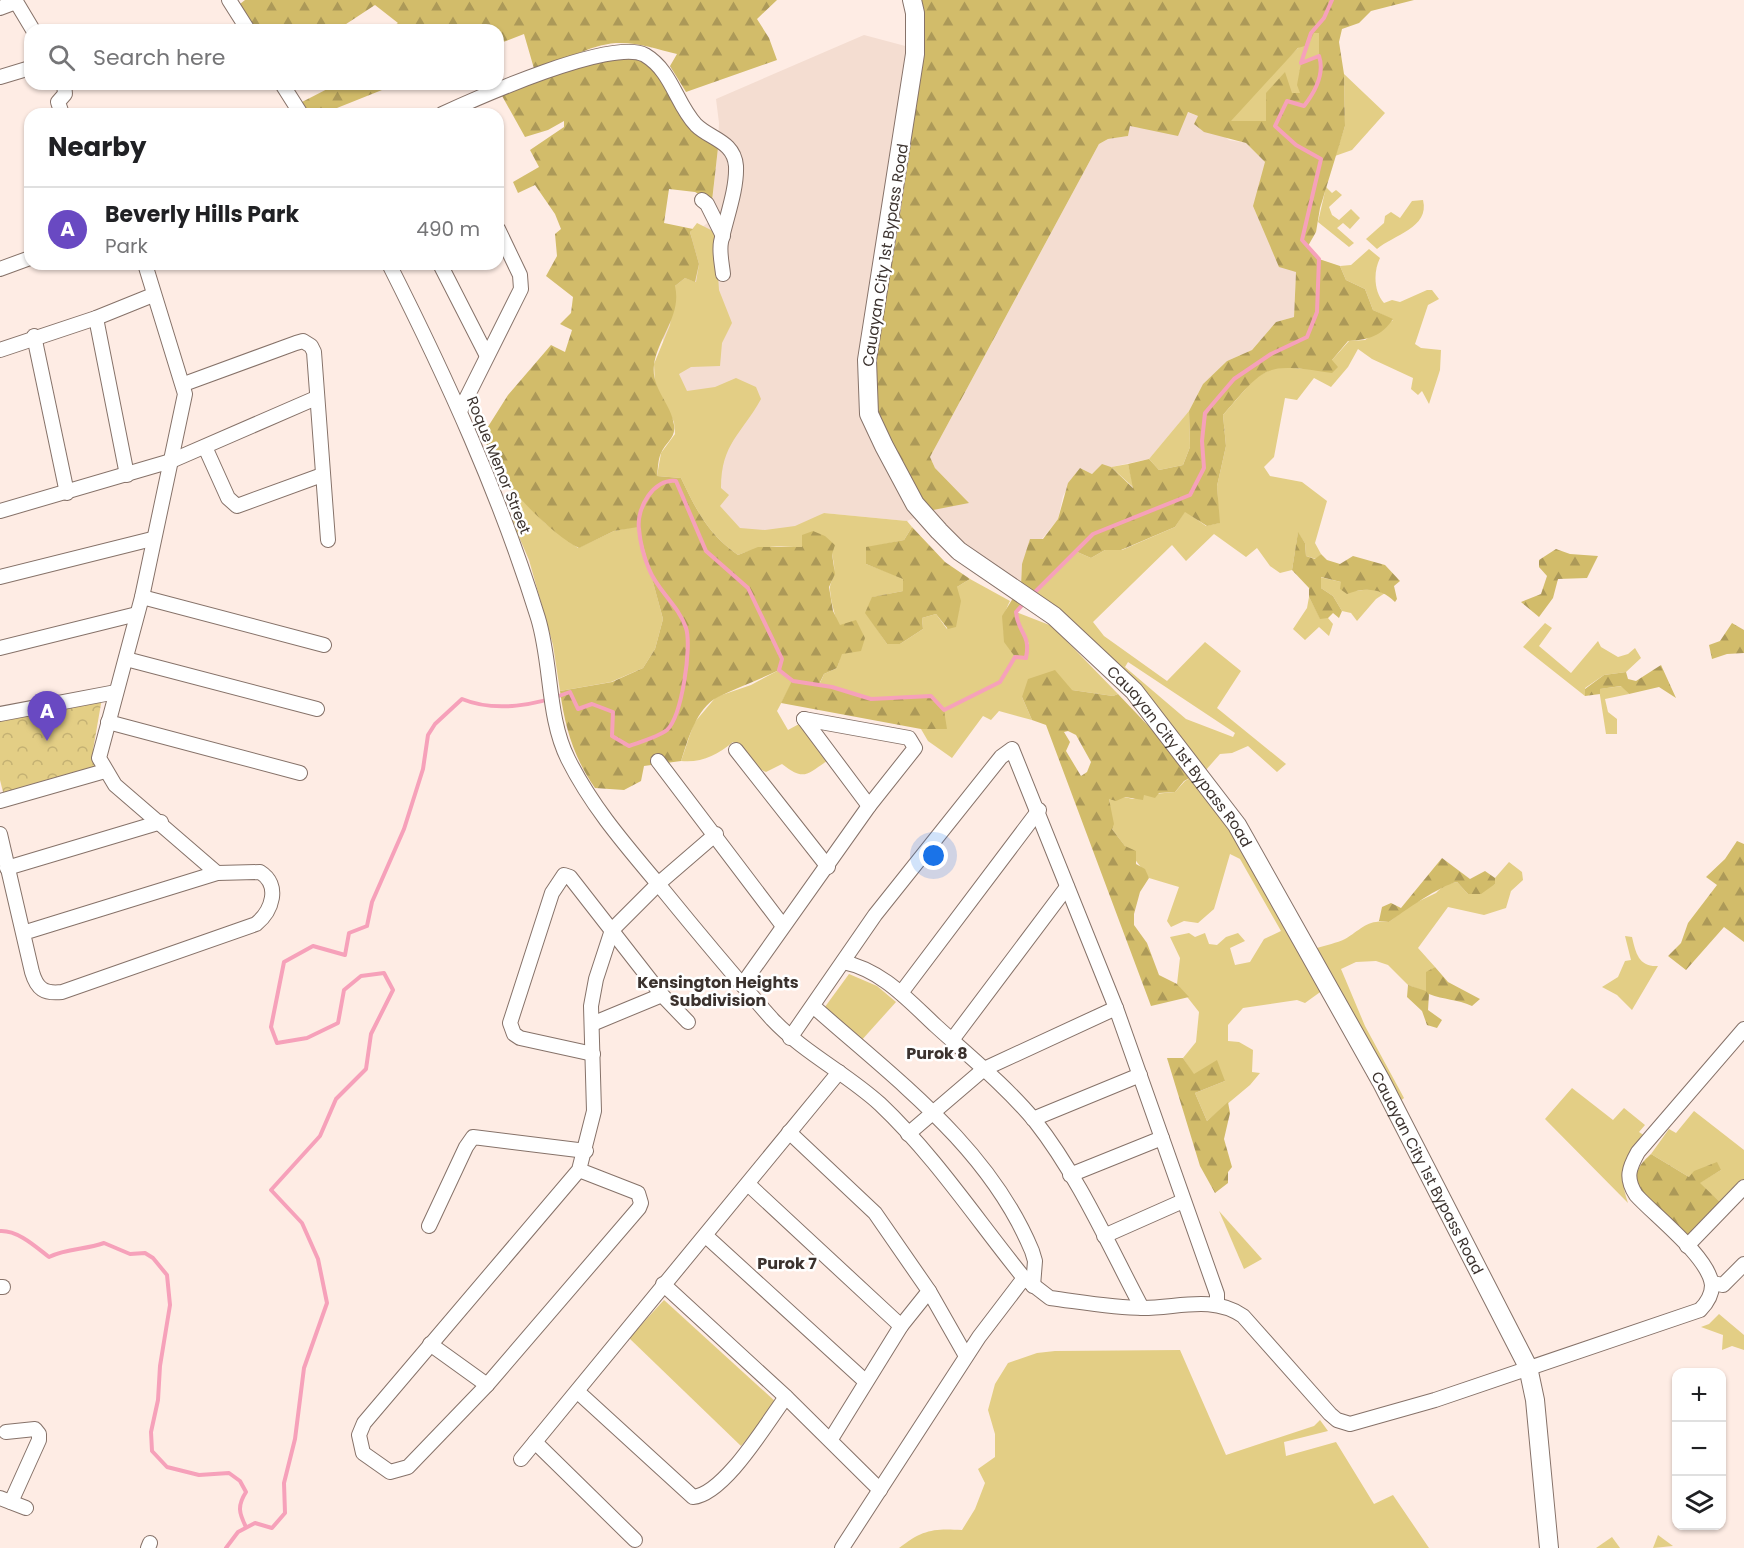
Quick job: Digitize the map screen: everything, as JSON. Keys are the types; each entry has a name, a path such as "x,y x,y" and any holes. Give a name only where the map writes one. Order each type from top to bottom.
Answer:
{"main road":[{"name":"Cauayan City 1st Bypass Road","path":"912,0 915,13 915,54 867,360 869,414 915,504 927,518 959,551 1054,616 1134,692 1237,825 1381,1081 1528,1367 1535,1400 1549,1548"}],"street":[{"path":"229,0 244,24"},
{"path":"0,8 15,1 29,24"},
{"path":"504,87 601,54 623,51 645,56 662,69 696,125 728,146 736,165 720,244 723,274"},
{"path":"0,77 24,70"},
{"path":"60,108 58,102 65,94 65,90"},
{"path":"286,90 297,108"},
{"path":"456,108 497,90"},
{"path":"702,200 707,204 723,236"},
{"path":"460,411 518,300 522,284 504,243"},
{"path":"0,269 24,260"},
{"path":"147,270 184,384 183,411 142,597 99,758 105,771 126,796 160,822 217,873"},
{"name":"Roque Menor Street","path":"392,270 460,411 519,558 542,633 561,742 588,796 742,985 790,1038 872,1097 908,1134 1028,1282"},
{"path":"443,270 487,356"},
{"path":"0,350 34,336 96,318 153,295"},
{"path":"96,318 127,475"},
{"path":"34,336 67,494"},
{"path":"184,384 303,341 311,346 314,352 328,540"},
{"path":"0,511 67,494 171,461 316,398"},
{"path":"205,447 228,498 237,506 322,475"},
{"path":"0,577 153,539"},
{"path":"142,597 324,645"},
{"path":"0,648 137,614"},
{"path":"126,659 317,709"},
{"path":"0,714 116,692"},
{"path":"742,985 828,867 869,806 915,748 912,741 804,719 869,806"},
{"path":"108,722 300,773"},
{"path":"736,750 828,867"},
{"path":"790,1038 875,915 1007,751 1015,752 1116,1008 1217,1294 1217,1304"},
{"path":"658,761 716,834 783,926"},
{"path":"0,801 105,771"},
{"path":"901,993 1038,810"},
{"path":"7,868 160,822"},
{"path":"0,834 7,868 23,933 36,983 42,991 62,992 256,924 267,916 271,905 272,889 266,875 260,872 217,873 23,933"},
{"path":"579,1170 638,1193 641,1203 630,1220 487,1385 408,1467 390,1472 378,1466 363,1453 359,1436 374,1410 579,1170 586,1151 594,1111 591,1006 596,979 612,930 658,884 716,834"},
{"path":"593,1054 520,1038 512,1029 511,1016 552,893 561,877 567,875 570,877 662,996 688,1022"},
{"path":"952,1040 1067,887"},
{"path":"843,962 868,969 901,993 984,1069 1033,1119 1070,1175 1142,1308"},
{"path":"592,1024 662,996"},
{"path":"813,1006 932,1113 972,1153 991,1178 1032,1251 1035,1261 1028,1282 1007,1296 842,1548"},
{"path":"908,1134 984,1069 1116,1008"},
{"path":"1028,1282 1050,1298 1142,1308 1217,1304 1243,1316 1330,1414 1344,1423 1358,1422 1435,1400 1700,1310 1710,1295 1712,1283 1703,1265 1687,1246 1636,1195 1629,1185 1630,1167 1638,1152 1744,1029"},
{"path":"521,1459 578,1392 663,1284 749,1185 839,1072"},
{"path":"1033,1119 1140,1075"},
{"path":"789,1132 875,1213 929,1291 966,1356"},
{"path":"429,1226 466,1147 474,1137 586,1151"},
{"path":"1070,1175 1162,1137"},
{"path":"749,1185 901,1326"},
{"path":"1687,1246 1744,1186"},
{"path":"1104,1236 1183,1201"},
{"path":"706,1236 865,1381"},
{"path":"1712,1283 1723,1285 1744,1264"},
{"path":"663,1284 786,1396 880,1490"},
{"path":"831,1440 865,1381 901,1326 929,1291"},
{"path":"430,1344 487,1385"},
{"path":"578,1392 693,1497 704,1495 725,1478 786,1396"},
{"path":"6,1432 35,1429 39,1434 39,1440 6,1500 26,1508"},
{"path":"535,1442 635,1540"}],"shaded area":[{"path":"864,35 924,51 898,228 874,361 879,418 969,503 935,468 930,457 1099,144 1108,139 1128,136 1130,126 1140,128 1187,112 1198,116 1229,140 1246,143 1265,162 1296,272 1294,317 1276,322 1252,350 1227,361 1203,384 1189,411 1149,459 1111,467 1102,465 1092,474 1080,468 1063,496 1058,519 1022,564 1021,585 963,551 928,512 907,521 824,513 794,530 743,537 711,522 661,332 692,235 710,221 718,148 719,123 716,99"}],"green space":[{"path":"245,0 777,0 757,19 769,38 777,60 686,92 670,66 677,54 647,46 624,43 606,44 585,50 535,72 524,34 504,42 504,24 396,24 398,23 375,5 346,24 252,24 240,4"},
{"path":"921,0 1414,0 1371,11 1359,23 1342,29 1339,42 1344,74 1345,126 1320,208 1316,232 1308,246 1319,259 1340,266 1346,280 1365,289 1373,310 1393,319 1389,325 1374,336 1348,341 1332,360 1338,367 1332,373 1279,368 1268,371 1249,386 1223,415 1226,446 1217,486 1220,523 1207,526 1185,512 1175,527 1121,550 1105,550 1091,558 1075,551 1017,612 1027,643 1026,658 1015,657 1004,642 1002,616 1021,585 1022,564 1030,539 1043,539 1058,519 1068,483 1080,468 1092,474 1102,464 1111,467 1133,488 1128,464 1149,459 1159,470 1183,465 1190,447 1189,411 1203,384 1227,361 1252,350 1276,322 1294,317 1296,272 1279,267 1253,206 1265,162 1246,143 1204,132 1194,124 1198,116 1188,112 1178,136 1130,126 1128,136 1108,139 1099,144 930,457 935,468 969,503 928,511 879,418 874,361 898,228 924,51 924,9","holes":["1314,33 1319,33 1319,56 1301,63 1297,85 1300,93 1292,93 1285,72 1266,93 1266,121 1231,121 1298,48 1308,45"]},
{"path":"1314,33 1319,33 1319,56 1301,62 1300,93 1267,93 1266,121 1230,121 1268,77"},
{"path":"634,55 662,74 699,132 718,148 712,201 695,192 669,189 664,223 693,229 690,232 699,264 695,282 685,278 675,286 675,307 654,365 655,381 674,425 672,437 660,455 657,476 681,478 711,530 738,555 758,547 802,547 802,535 813,531 825,536 835,545 832,554 835,574 829,587 833,611 840,625 856,620 865,638 861,651 842,654 837,668 824,674 819,684 871,699 931,696 944,710 947,729 921,729 781,703 792,681 779,670 710,702 694,725 681,761 644,766 641,781 624,790 595,788 581,765 568,730 560,691 612,682 643,668 655,649 663,619 638,527 614,531 579,548 555,532 528,507 505,480 488,450 484,433 508,395 551,345 565,352 572,330 560,324 571,313 573,297 546,276 557,256 555,234 561,229 555,214 535,185 518,193 513,182 539,167 530,150 564,127 564,121 548,130 525,137 501,94 590,62"},
{"path":"1344,74 1385,113 1352,150 1335,156 1345,126"},
{"path":"325,90 382,90 337,108 306,108 302,102"},
{"path":"1326,187 1332,193 1336,190 1342,195 1329,207 1332,215 1339,220 1351,209 1360,218 1350,229 1343,223 1337,228 1354,243 1349,247 1318,222"},
{"path":"1423,200 1424,210 1421,218 1409,230 1377,249 1366,239 1384,223 1385,216 1391,212 1400,218 1412,201"},
{"path":"697,223 715,232 719,290 732,323 722,343 720,366 691,367 679,374 687,391 715,387 736,378 756,387 761,399 729,449 722,473 721,488 729,495 720,506 740,528 765,530 795,526 824,513 907,521 912,527 904,540 866,548 866,564 903,578 903,591 873,597 866,613 887,644 900,644 923,629 922,618 936,614 947,629 957,587 970,579 1010,601 1003,623 1007,643 1015,657 1029,644 1017,621 1016,612 1052,626 1118,694 1113,696 1072,690 1022,697 1032,720 999,711 991,720 983,716 952,758 928,741 921,729 947,729 902,696 871,699 819,685 824,674 837,668 841,647 841,637 830,590 834,570 832,554 808,549 773,547 738,555 711,530 681,478 657,476 661,453 675,434 674,422 655,386 654,364 670,325 675,286 685,278 696,282 699,264 690,232"},
{"path":"1369,249 1380,258 1376,269 1376,282 1378,293 1384,303 1392,300 1400,302 1432,290 1439,299 1428,305 1415,344 1421,348 1441,350 1440,370 1429,404 1422,391 1418,395 1411,389 1413,378 1372,359 1358,349 1348,367 1331,387 1314,378 1297,400 1285,398 1274,457 1264,467 1270,476 1302,482 1327,501 1315,543 1321,554 1316,559 1306,556 1305,543 1298,533 1292,570 1280,573 1270,566 1257,548 1246,557 1214,534 1186,561 1172,545 1093,622 1104,636 1167,681 1205,642 1241,671 1217,708 1286,764 1277,772 1248,746 1232,753 1220,754 1205,771 1031,596 1075,551 1091,558 1105,550 1122,550 1175,527 1185,511 1206,526 1219,523 1217,486 1226,446 1223,415 1256,377 1278,366 1302,369 1332,360 1349,341 1365,340 1393,320 1373,310 1365,289 1346,280 1340,266 1351,265","holes":["1128,662 1235,733 1233,737 1186,719 1125,667"]},
{"path":"1189,411 1190,447 1183,465 1159,470 1149,459"},
{"path":"1128,464 1134,488 1111,467"},
{"path":"510,486 545,523 578,548 614,531 638,526 663,619 655,649 643,668 611,682 560,691 553,645 529,560 513,523"},
{"path":"912,527 945,562 970,579 957,587 961,601 956,627 948,629 936,614 922,618 923,629 900,644 887,644 865,613 872,597 903,591 903,579 866,564 866,547 904,540"},
{"path":"1298,532 1305,543 1306,556 1315,559 1321,554 1327,560 1340,564 1353,556 1385,565 1400,581 1394,586 1397,599 1395,602 1390,597 1372,590 1360,590 1347,594 1340,589 1341,582 1321,577 1321,588 1333,596 1342,611 1339,618 1333,613 1328,618 1320,619 1309,597 1309,588 1292,570"},
{"path":"1556,549 1570,554 1598,556 1587,578 1558,579 1553,598 1539,617 1521,602 1541,594 1547,576 1539,567 1539,560"},
{"path":"1320,577 1341,582 1355,591 1371,589 1385,593 1376,599 1357,621 1351,613 1342,611 1333,596 1321,588"},
{"path":"1309,597 1320,618 1328,618 1333,624 1329,636 1319,627 1305,640 1293,629 1307,608"},
{"path":"1545,623 1552,628 1539,646 1571,673 1598,641 1601,647 1618,657 1628,654 1635,648 1641,658 1626,672 1604,675 1585,688 1585,696 1523,647"},
{"path":"1732,623 1744,630 1744,653 1727,654 1712,659 1709,645 1720,641"},
{"path":"1661,665 1676,698 1659,687 1629,694 1621,686 1600,689 1600,694 1585,696 1585,689 1604,675 1626,672 1628,679 1636,681"},
{"path":"779,670 793,681 777,711 788,730 799,724 827,761 805,774 795,773 782,764 766,772 757,768 733,742 709,757 696,761 681,761 694,723 716,697 751,685"},
{"path":"1055,670 1072,690 1113,696 1118,694 1195,775 1184,781 1175,792 1159,793 1155,798 1144,795 1143,800 1125,797 1116,801 1109,799 1114,824 1112,829 1125,846 1136,851 1136,864 1145,869 1149,878 1140,892 1134,914 1134,925 1147,943 1159,975 1177,984 1189,997 1151,1006 1046,725 1032,720 1022,697 1028,679","holes":["1068,731 1076,735 1091,762 1087,772 1081,776 1066,751 1070,742 1064,732"]},
{"path":"1622,686 1629,694 1605,699 1608,712 1617,719 1617,734 1606,734 1599,689"},
{"path":"102,698 93,750 102,768 4,796 0,780 0,720"},
{"path":"1195,775 1227,818 1323,990 1305,1003 1297,1000 1243,1008 1228,1025 1228,1041 1239,1042 1253,1050 1252,1072 1260,1073 1250,1085 1207,1121 1195,1093 1225,1081 1193,1074 1183,1058 1196,1042 1199,1012 1177,984 1180,958 1170,937 1189,933 1195,937 1205,933 1209,944 1217,945 1226,937 1238,933 1245,941 1230,948 1235,965 1250,962 1264,939 1281,931 1240,859 1230,854 1214,909 1198,923 1184,921 1171,927 1167,921 1179,887 1149,878 1112,829 1109,798 1133,799 1144,795 1175,792 1185,781"},
{"path":"1737,841 1744,844 1744,942 1724,927 1686,970 1668,956 1681,943 1688,923 1717,885 1706,877 1725,859"},
{"path":"1442,858 1470,879 1485,871 1495,878 1495,884 1481,894 1468,894 1457,882 1450,884 1389,922 1379,921 1382,907 1391,903 1401,908"},
{"path":"1509,862 1522,872 1523,880 1511,891 1506,908 1484,915 1448,907 1418,948 1435,967 1426,973 1426,992 1408,985 1388,965 1376,961 1356,962 1341,969 1365,1026 1404,1098 1399,1102 1317,948 1345,939 1370,923 1389,922 1409,906 1436,893 1444,885 1457,882 1468,894 1495,884 1495,878"},
{"path":"1625,936 1632,937 1642,962 1658,966 1632,1010 1617,995 1602,987 1618,977 1625,961 1631,960"},
{"path":"1435,967 1448,982 1480,999 1472,1006 1429,994 1428,1010 1442,1020 1437,1028 1427,1025 1422,1011 1407,997 1408,985 1426,991 1426,972"},
{"path":"849,974 877,986 896,1002 860,1042 822,1011"},
{"path":"1167,1058 1183,1058 1194,1074 1217,1060 1225,1081 1195,1093 1207,1121 1228,1102 1230,1113 1224,1139 1232,1167 1228,1172 1228,1183 1215,1193 1200,1166"},
{"path":"1572,1088 1613,1120 1624,1108 1645,1125 1639,1132 1648,1138 1630,1161 1624,1175 1628,1203 1545,1119"},
{"path":"1694,1111 1744,1150 1744,1179 1722,1204 1699,1183 1721,1170 1689,1177 1651,1154 1669,1129 1676,1133"},
{"path":"1651,1154 1689,1177 1694,1171 1717,1162 1721,1170 1700,1183 1722,1204 1688,1244 1659,1221 1642,1201 1637,1190 1636,1179 1639,1168"},
{"path":"1219,1211 1262,1259 1244,1269"},
{"path":"664,1300 777,1403 741,1446 629,1338"},
{"path":"1719,1314 1744,1335 1744,1350 1732,1346 1722,1350 1723,1335 1701,1327 1709,1324"},
{"path":"1180,1350 1226,1455 1314,1426 1320,1420 1328,1431 1284,1442 1286,1456 1336,1442 1374,1504 1393,1495 1429,1548 899,1548 914,1537 928,1532 943,1529 962,1530 975,1509 985,1483 978,1469 995,1457 995,1434 988,1410 995,1384 1008,1363 1037,1353 1055,1351"},
{"path":"1658,1535 1673,1546 1653,1548"},
{"path":"1612,1537 1620,1548 1596,1548"}],"waterway":[{"path":"1032,595 1093,534 1190,495 1204,468 1202,441 1205,413 1234,379 1271,354 1307,337 1317,312 1319,259 1302,240 1321,159 1296,145 1275,126 1287,101 1304,106 1315,89 1321,69 1319,56 1301,63 1311,33 1324,18 1332,0"},
{"path":"226,1548 238,1532 255,1523 272,1528 285,1513 284,1483 295,1439 304,1368 327,1303 318,1259 302,1223 271,1190 320,1136 336,1099 366,1069 371,1034 393,990 384,973 361,976 344,990 338,1023 307,1038 277,1043 271,1027 284,962 313,946 345,955 349,933 367,926 372,902 404,829 423,769 428,735 435,724 462,699 489,706 516,706 544,701 570,692 578,709 592,704 613,712 612,736 629,746 667,730 677,711 681,696 687,664 688,637 683,620 649,569 641,544 639,521 640,512 648,496 654,489 668,481 676,481 706,551 748,588 782,659 779,670 793,681 832,687 871,699 931,696 944,710 1000,682 1015,657 1026,658 1026,638 1019,625 1016,612 1025,602"},
{"path":"0,1231 20,1236 49,1257 104,1243 130,1254 145,1253 153,1258 167,1275 170,1305 160,1366 158,1400 151,1432 152,1451 167,1467 199,1475 229,1473 240,1481 246,1492 241,1501 240,1510 246,1527"}],"place":[{"name":"Beverly Hills Park","path":"47,741"}],"district":[{"name":"Kensington Heights Subdivision","path":"718,991"},
{"name":"Purok 8","path":"937,1053"},
{"name":"Purok 7","path":"787,1263"}]}
